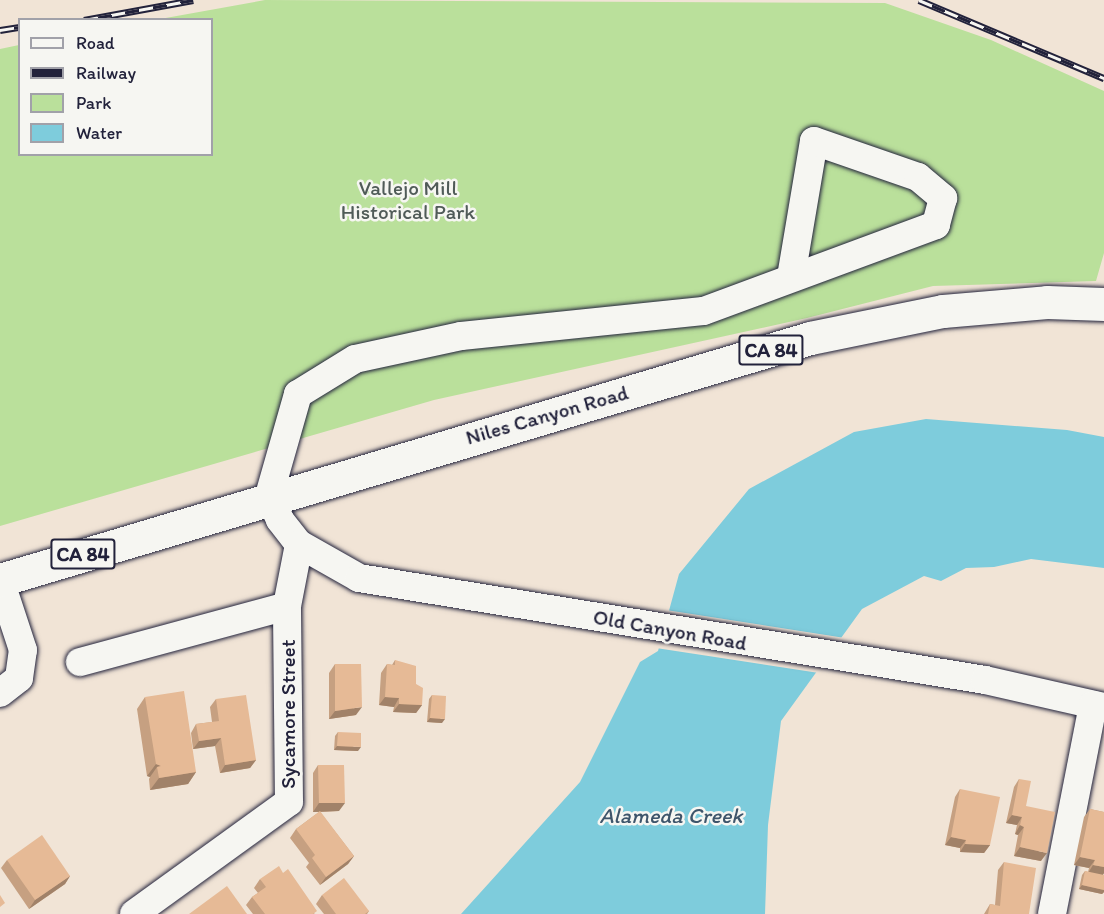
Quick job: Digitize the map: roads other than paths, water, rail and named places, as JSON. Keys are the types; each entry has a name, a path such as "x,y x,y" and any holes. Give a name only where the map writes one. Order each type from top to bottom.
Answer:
{"main road":[{"name":"Niles Canyon Road","path":"0,580 269,496 810,338 943,311 1047,302 1104,304"}],"street":[{"path":"269,496 298,394 355,359 461,336 703,311 936,225 943,198 918,177 814,141 791,277"},
{"name":"Old Canyon Road","path":"269,496 280,520 299,544 359,578 617,623 964,677 1098,706"},
{"name":"Sycamore Street","path":"134,914 288,802 287,606 299,544"},
{"path":"0,580 23,650 19,678 0,693"},
{"path":"80,662 287,606"},
{"path":"1052,914 1098,706"}],"water":[{"name":"Alameda Creek","path":"926,419 1067,430 1104,437 1104,568 1031,559 994,567 966,568 941,581 924,576 862,609 781,721 768,825 765,914 461,914 580,782 640,662 658,651 679,574 749,489 854,432"}],"railway":[{"path":"95,18 193,0"},
{"path":"919,0 1104,78"},
{"path":"0,30 18,27"}],"park label":[{"name":"Vallejo Mill Historical Park","path":"408,200"}]}
